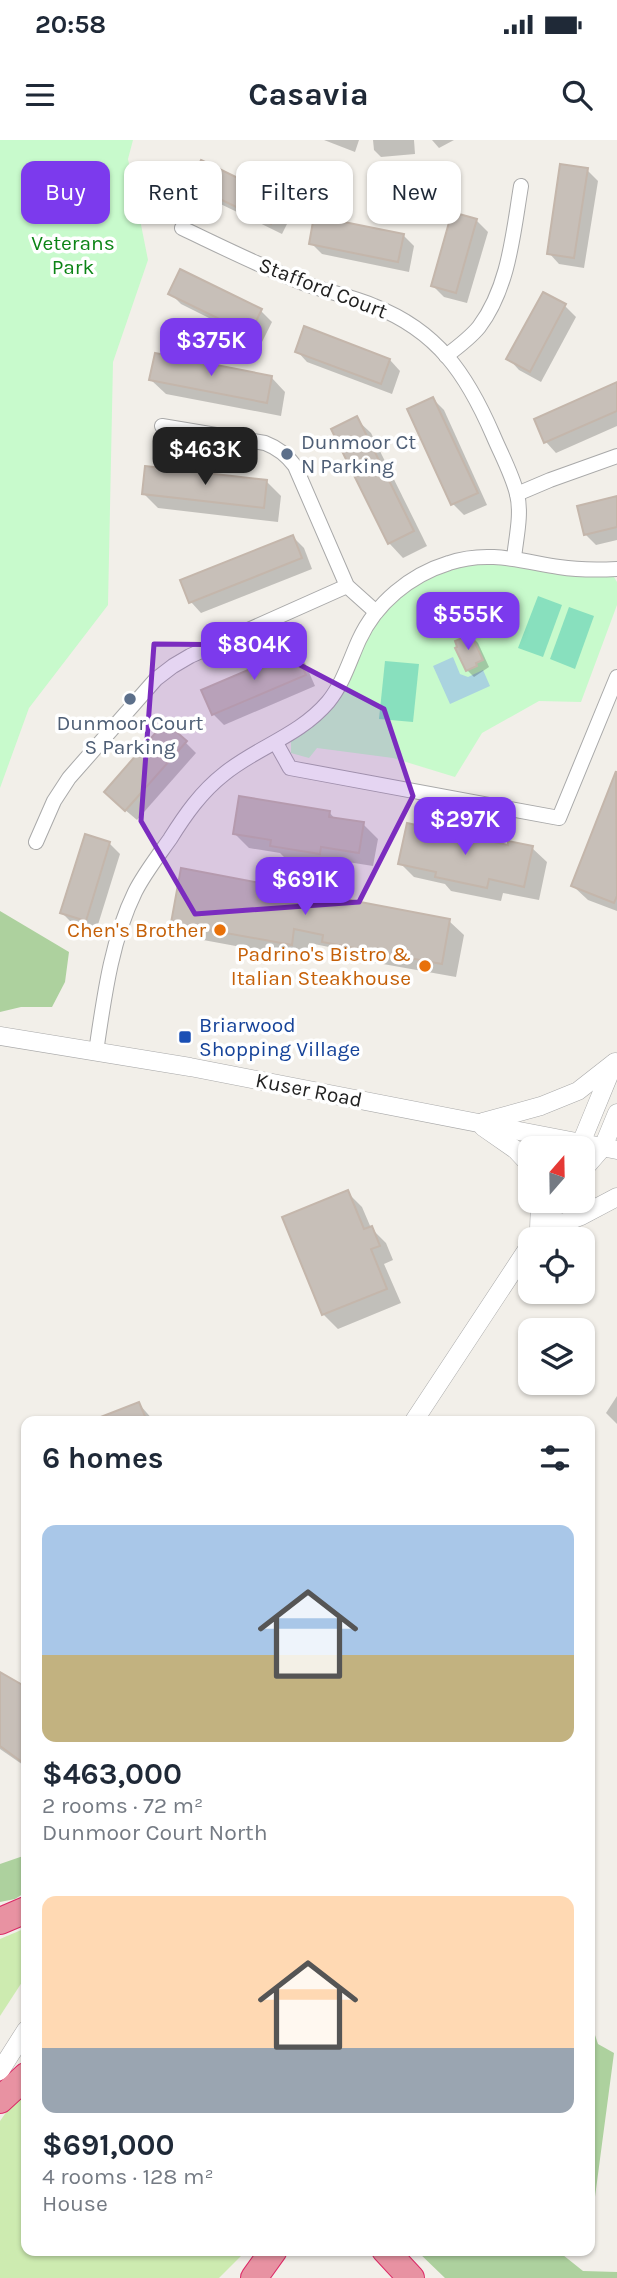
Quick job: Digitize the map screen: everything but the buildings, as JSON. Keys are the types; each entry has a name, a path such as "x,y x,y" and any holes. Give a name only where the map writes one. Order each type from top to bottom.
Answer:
{"highway":[{"path":"0,1921 21,1912"},
{"path":"0,2100 21,2081"},
{"path":"254,2278 270,2256"},
{"path":"391,2256 411,2278"}],"street":[{"path":"446,356 477,329 498,293 512,242 521,186"},
{"name":"Stafford Court","path":"182,228 267,269 374,306 426,336 446,356 476,397 517,494 519,514 514,558"},
{"path":"162,426 265,443 289,457 347,586 376,612"},
{"path":"517,494 617,456"},
{"path":"96,1052 117,940 136,890 189,809 207,788 226,772 298,730 329,700 342,681 360,638 376,612 390,597 428,570 472,557 514,558 559,567 617,569"},
{"path":"36,842 54,801 69,778 156,679 190,656 347,586"},
{"path":"276,743 290,768 559,818 617,677"},
{"name":"Kuser Road","path":"0,1035 190,1067 535,1136"},
{"path":"477,1123 541,1106 578,1091 616,1059"},
{"path":"584,1136 616,1059"},
{"path":"595,1161 610,1149 617,1113"},
{"path":"477,1123 518,1152"},
{"path":"559,1227 617,1197"},
{"path":"417,1416 518,1263"},
{"path":"0,2071 21,2038"}],"highlighted area":[{"path":"154,644 262,645 384,709 413,796 359,902 195,914 141,821"}],"green space":[{"name":"Veterans Park","path":"0,140 133,140 128,161 124,161 124,224 141,224 148,260 113,362 108,605 29,708 0,788"},
{"path":"498,561 570,574 614,577 617,582 617,605 581,702 539,701 482,733 455,777 393,758 317,748 309,758 291,753 291,741 324,715 376,620 414,582 456,565"},
{"path":"538,596 562,605 543,657 518,648"},
{"path":"569,607 594,616 575,669 550,659"},
{"path":"385,661 419,664 413,722 379,719"},
{"path":"0,911 69,952 65,982 52,1007 21,1007 0,1012"},
{"path":"21,1857 21,1895 15,1899 0,1902 0,1864"},
{"path":"21,1930 21,1984 0,2016 0,1939"},
{"path":"595,2035 598,2044 614,2053 595,2197"},
{"path":"21,2097 21,2256 241,2256 219,2278 0,2278 0,2121 12,2104"},
{"path":"422,2256 564,2256 583,2271 617,2272 617,2278 445,2278"}],"water":[{"path":"453,657 460,674 468,677 483,670 490,686 450,704 433,666"}],"place":[{"name":"Dunmoor Ct N Parking","path":"287,454"},
{"name":"Dunmoor Court S Parking","path":"130,699"},
{"name":"Chen's Brother","path":"220,930"},
{"name":"Padrino's Bistro & Italian Steakhouse","path":"425,966"},
{"name":"Briarwood Shopping Village","path":"185,1037"}]}
